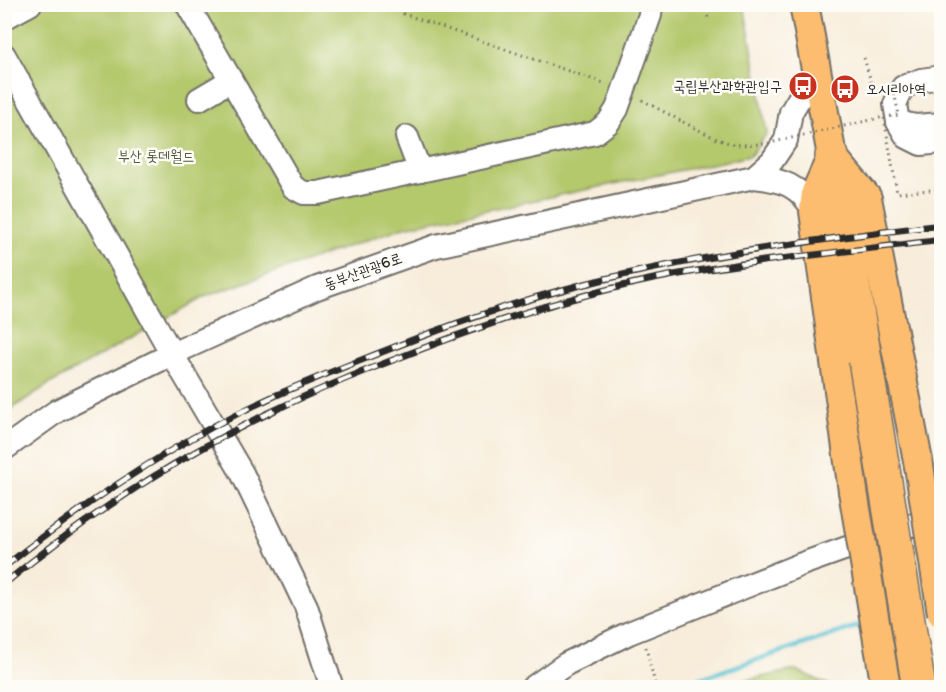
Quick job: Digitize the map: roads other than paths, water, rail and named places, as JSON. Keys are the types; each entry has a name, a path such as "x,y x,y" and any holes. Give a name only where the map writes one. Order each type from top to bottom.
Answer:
{"highway":[{"path":"832,156 919,687"}],"main road":[{"path":"804,4 832,156 867,198 919,466 942,613"},
{"path":"832,156 816,192 814,211 853,491 886,687"}],"street":[{"path":"4,18 30,4"},
{"path":"187,4 293,187 304,193 318,193 595,133 608,123 617,109 650,15 651,4"},
{"path":"4,55 172,354 242,473 306,606 332,687"},
{"path":"754,177 772,160 786,140 791,112 817,69"},
{"path":"891,120 903,87 921,80 942,77"},
{"path":"199,99 231,80"},
{"path":"891,120 915,126 942,124"},
{"path":"891,120 907,137 921,144 942,142"},
{"path":"407,138 420,171"},
{"name":"동부산관광6로","path":"4,449 57,411 172,354 316,288 436,246 754,177 779,181 797,189 814,211"},
{"path":"532,687 566,664 642,628 802,564 942,514"}],"waterway":[{"path":"672,688 867,623"}],"railway":[{"path":"4,567 132,475 166,453 235,415 285,391 445,328 551,293 688,261 772,247 942,225"},
{"path":"4,584 66,535 199,450 307,395 455,337 516,315 642,281 707,269 942,240"}],"place":[{"name":"국립부산과학관입구","path":"803,86"},
{"name":"오시리아역","path":"845,89"}],"park label":[{"name":"부산 롯데월드","path":"156,156"}]}
